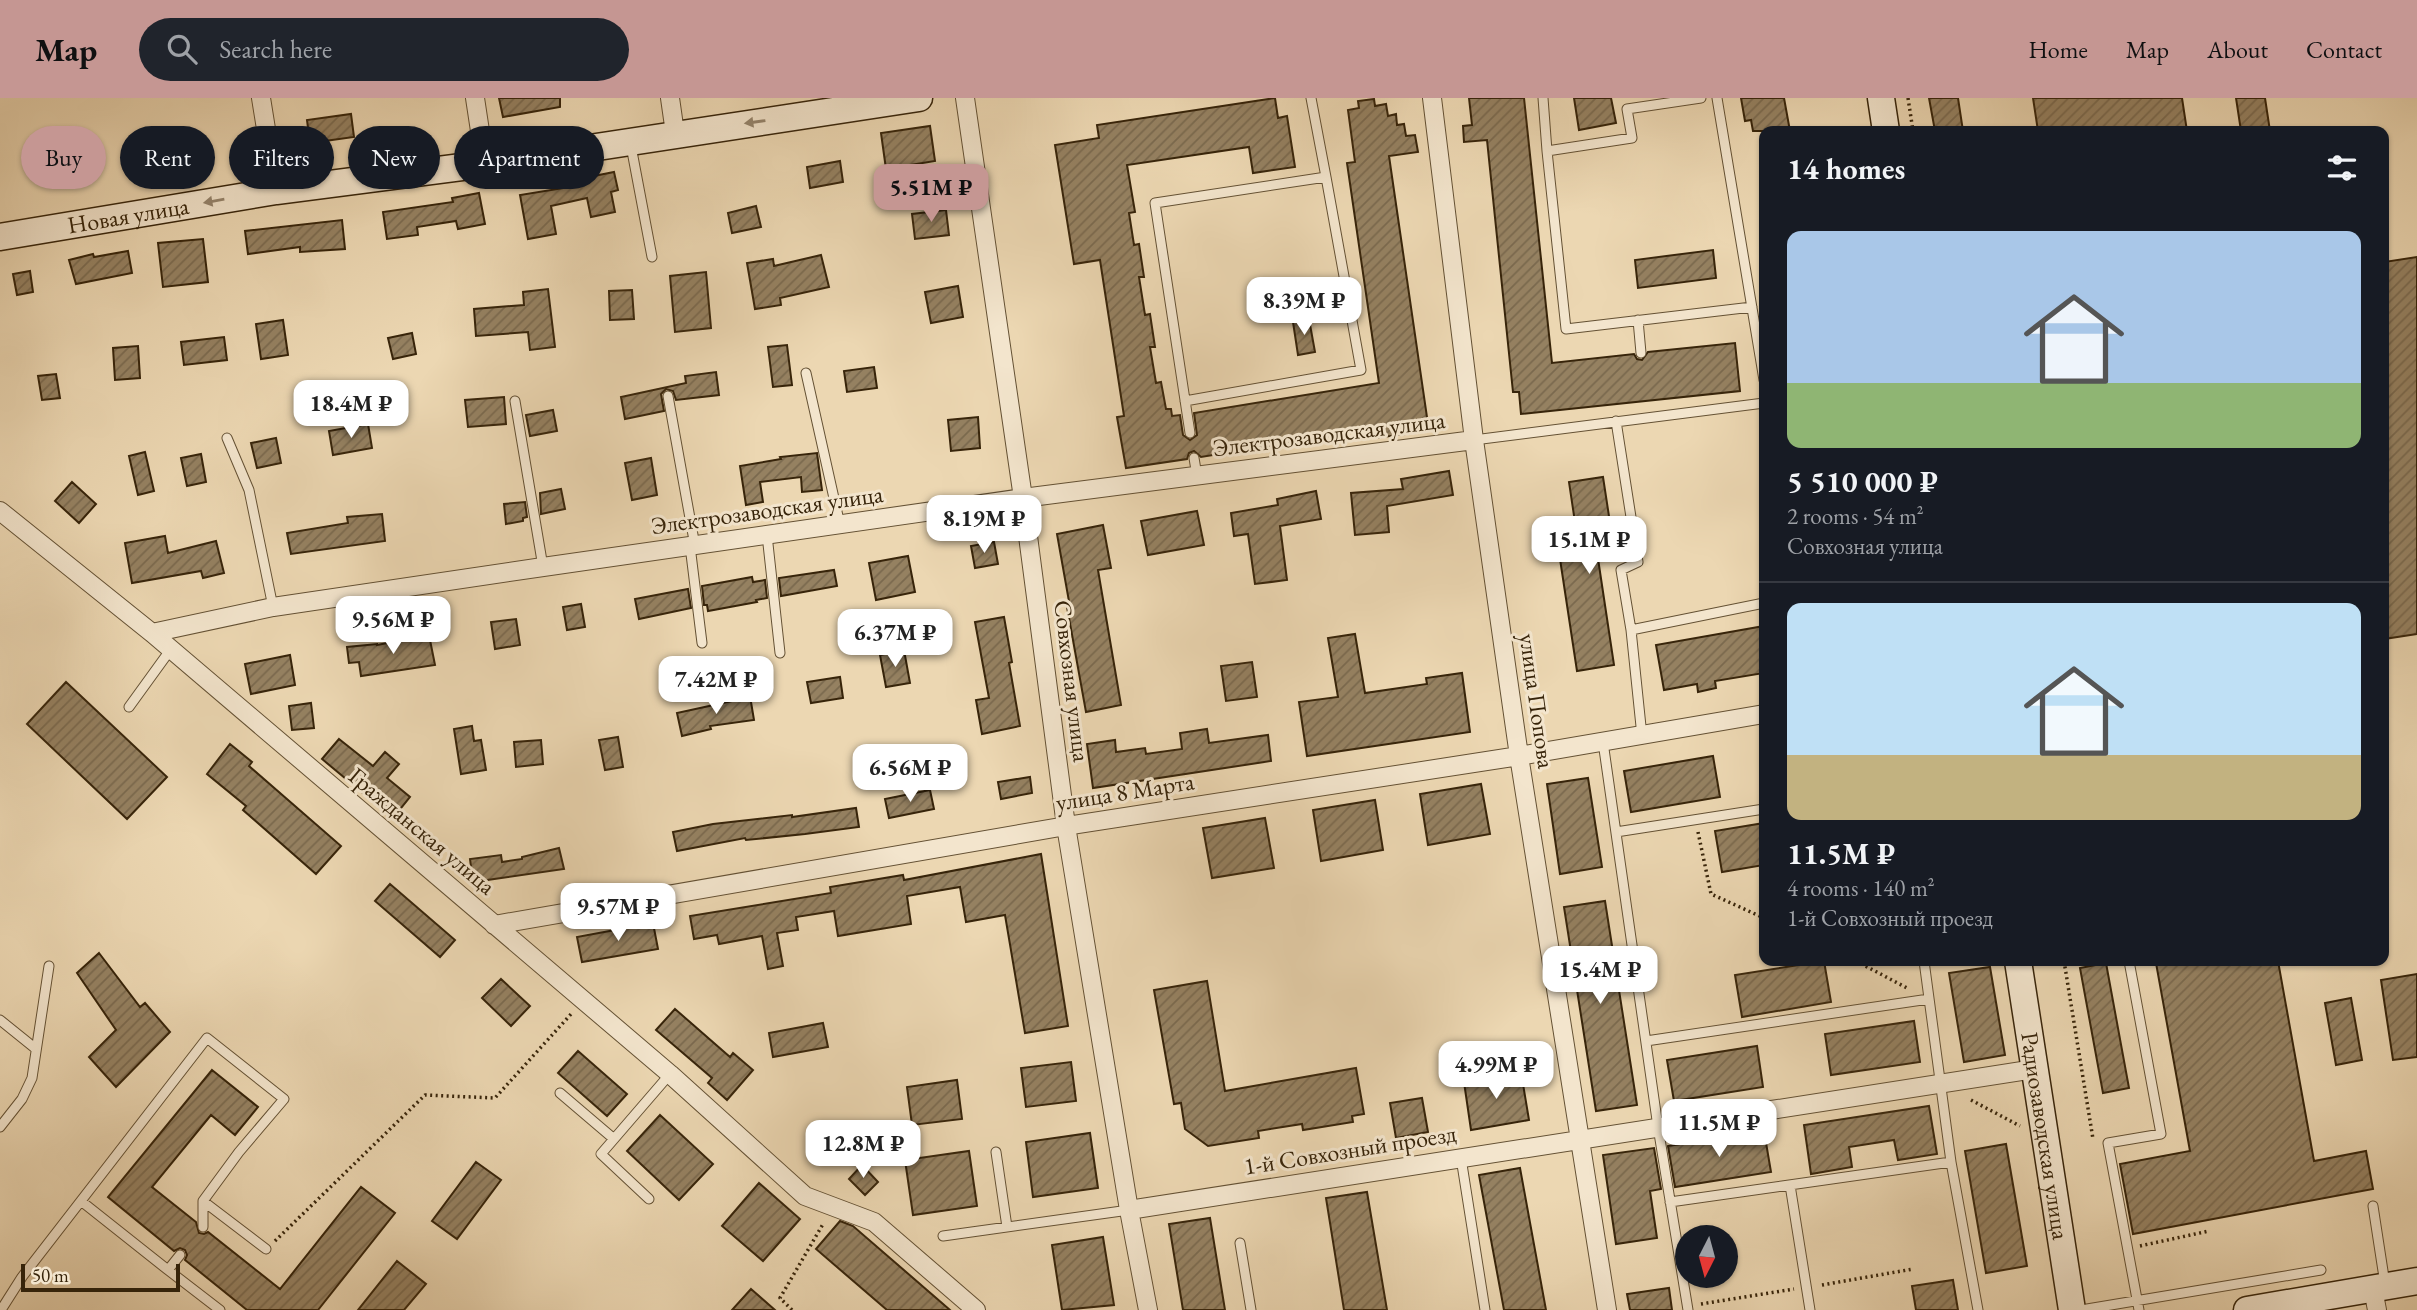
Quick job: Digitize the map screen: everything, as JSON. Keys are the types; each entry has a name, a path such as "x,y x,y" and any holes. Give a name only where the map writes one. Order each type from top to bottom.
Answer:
{"street":[{"path":"261,98 276,191"},
{"path":"475,98 479,126"},
{"path":"670,98 675,134"},
{"name":"Новая улица","path":"604,145 856,103 919,98"},
{"name":"Совхозная улица","path":"965,98 1023,498 1066,826 1148,1310"},
{"name":"улица Попова","path":"1432,98 1474,440 1519,756 1607,1310"},
{"path":"1881,98 1885,126"},
{"name":"Новая улица","path":"0,237 276,191 454,168"},
{"name":"Электрозаводская улица","path":"152,633 273,607 543,567 1023,498 1474,440"},
{"name":"Гражданская улица","path":"0,511 152,633 670,1074 804,1196 833,1207"},
{"name":"улица 8 Марта","path":"494,925 1066,826 1519,756 1759,715"},
{"name":"Радиозаводская улица","path":"2019,966 2072,1310"},
{"name":"1-й Совхозный проезд","path":"1129,1210 2035,1069"},
{"path":"833,1207 874,1222 976,1310"},
{"path":"2247,1310 2379,1295 2417,1281"}],"lane":[{"path":"1185,401 1361,370 1311,98"},
{"path":"1543,98 1566,329 1752,307"},
{"path":"1547,151 1632,138 1627,109 1700,98"},
{"path":"1717,98 1759,341"},
{"path":"630,141 652,257"},
{"path":"1190,433 1155,203 1326,177"},
{"path":"1638,320 1641,353"},
{"path":"806,373 840,525"},
{"path":"668,396 692,546 702,643"},
{"path":"514,401 543,567"},
{"path":"1474,440 1759,404"},
{"path":"1616,421 1639,562 1621,570 1631,629 1642,736"},
{"path":"227,438 249,490 273,607"},
{"path":"1194,458 1196,476"},
{"path":"767,535 780,653"},
{"path":"1631,629 1759,604"},
{"path":"129,707 171,649"},
{"path":"1603,742 1658,1127 1688,1310"},
{"path":"1616,832 1759,810"},
{"path":"0,1127 28,1090 49,966"},
{"path":"1925,966 1951,1162 1978,1310"},
{"path":"2130,966 2161,1134 2108,1143 2139,1310"},
{"path":"1646,1041 1929,999"},
{"path":"0,1020 36,1049"},
{"path":"1,1310 22,1277 207,1038 284,1098 203,1201 203,1227"},
{"path":"649,1199 601,1154 670,1074"},
{"path":"560,1093 614,1139"},
{"path":"996,1152 1007,1227"},
{"path":"1461,1158 1485,1310"},
{"path":"1670,1202 1951,1162"},
{"path":"1790,1185 1810,1310"},
{"path":"81,1201 220,1310"},
{"path":"203,1201 266,1249"},
{"path":"2373,1206 2379,1295"},
{"path":"943,1236 1129,1210"},
{"path":"1240,1243 1251,1310"},
{"path":"168,1270 180,1255"},
{"path":"2081,1310 2321,1270"}],"path":[{"path":"1909,98 1912,126"},
{"path":"1696,819 1711,894 1759,916"},
{"path":"1866,966 1929,999"},
{"path":"2065,966 2094,1144"},
{"path":"266,1249 425,1095 495,1098 583,1000"},
{"path":"1941,1084 2046,1140"},
{"path":"792,1310 780,1298 833,1207"},
{"path":"2128,1249 2209,1231"}],"building":[{"path":"499,98 560,98 560,107 503,117"},
{"path":"1275,98 1278,118 1287,116 1295,167 1253,173 1249,147 1127,165 1135,212 1129,213 1134,245 1139,244 1144,277 1139,277 1145,315 1150,314 1155,347 1150,347 1156,383 1161,382 1166,409 1171,409 1172,416 1180,415 1183,435 1190,440 1197,435 1194,413 1379,383 1347,163 1355,162 1348,110 1359,108 1358,101 1374,99 1375,106 1386,104 1388,116 1396,114 1397,125 1404,124 1406,136 1415,135 1418,152 1389,156 1429,431 1376,438 1374,429 1201,457 1194,451 1189,453 1187,459 1126,468 1117,417 1124,416 1100,260 1074,264 1055,145 1099,138 1097,125"},
{"path":"1469,98 1524,98 1552,363 1634,354 1637,359 1642,360 1648,352 1735,343 1740,391 1521,414 1519,392 1513,392 1487,140 1464,142 1463,126 1472,125"},
{"path":"1574,98 1611,98 1616,123 1579,130"},
{"path":"1741,98 1784,98 1789,126 1759,126 1759,131 1753,131 1751,120 1745,121"},
{"path":"1929,98 1958,98 1962,126 1934,126"},
{"path":"2033,98 2182,98 2186,126 2037,126"},
{"path":"2236,98 2265,98 2269,126 2240,126"},
{"path":"351,114 353,126 348,126 348,138 334,140 334,126 308,126 307,120"},
{"path":"930,126 935,161 886,169 881,133"},
{"path":"840,161 843,182 810,188 807,167"},
{"path":"614,172 618,190 611,192 615,212 591,217 587,198 551,206 556,234 528,239 520,195 557,189 604,189 604,174"},
{"path":"479,193 485,224 458,229 456,221 417,227 418,235 387,239 383,212 453,202 452,198"},
{"path":"756,206 761,227 732,233 728,213"},
{"path":"946,210 949,235 915,239 912,214"},
{"path":"342,220 345,249 300,252 300,247 248,254 245,231"},
{"path":"203,239 208,282 163,287 158,243"},
{"path":"1713,250 1716,278 1638,288 1635,260"},
{"path":"128,251 132,273 76,284 69,260 93,254 94,257"},
{"path":"821,255 829,287 780,298 781,305 755,309 747,263 773,259 774,266"},
{"path":"2417,257 2417,634 2389,638 2389,261"},
{"path":"30,271 33,292 17,295 13,274"},
{"path":"706,272 711,328 675,332 670,276"},
{"path":"958,286 963,317 931,323 925,292"},
{"path":"548,289 555,347 530,350 528,332 476,336 474,309 524,305 523,292"},
{"path":"632,290 634,319 610,320 609,291"},
{"path":"1309,319 1315,352 1298,355 1293,322"},
{"path":"283,320 288,355 261,359 256,324"},
{"path":"412,333 416,354 393,359 388,338"},
{"path":"224,337 227,360 184,365 181,342"},
{"path":"787,345 792,385 773,387 768,347"},
{"path":"138,346 140,378 115,380 113,348"},
{"path":"874,367 877,388 847,392 844,371"},
{"path":"716,372 719,395 676,400 673,391 666,389 661,394 664,411 625,419 621,397 686,383 685,376"},
{"path":"56,374 60,398 42,400 38,376"},
{"path":"504,397 506,424 468,427 465,400"},
{"path":"553,410 557,431 530,436 526,415"},
{"path":"978,417 980,448 951,451 948,420"},
{"path":"368,424 372,448 333,455 329,431"},
{"path":"276,438 281,463 257,468 251,443"},
{"path":"145,452 154,491 138,495 129,456"},
{"path":"817,453 822,490 802,492 801,477 760,482 763,502 746,505 740,466 781,459 780,457"},
{"path":"201,454 206,482 187,486 181,458"},
{"path":"651,458 657,495 632,500 625,463"},
{"path":"1449,471 1453,495 1387,506 1389,532 1355,535 1351,493 1403,489 1401,479"},
{"path":"1603,477 1614,549 1597,552 1614,665 1577,671 1560,559 1580,556 1569,482"},
{"path":"72,482 96,504 79,523 55,501"},
{"path":"561,489 565,509 541,514 540,493"},
{"path":"1316,491 1321,519 1280,526 1287,580 1255,584 1248,534 1234,536 1231,513 1278,505 1277,499"},
{"path":"525,502 527,517 523,518 523,521 506,524 504,504"},
{"path":"1197,511 1204,545 1148,555 1141,521"},
{"path":"382,514 385,541 291,554 287,533 348,523 347,517"},
{"path":"1103,525 1111,568 1098,570 1121,705 1086,712 1057,534"},
{"path":"165,536 168,553 216,541 224,573 203,578 201,571 132,583 125,543"},
{"path":"994,542 998,564 975,568 971,546"},
{"path":"908,556 915,592 876,600 869,563"},
{"path":"834,570 837,586 781,596 779,578"},
{"path":"752,577 753,582 765,580 767,598 708,611 707,605 704,605 702,586"},
{"path":"688,589 691,608 639,619 635,599"},
{"path":"581,604 585,627 567,630 563,607"},
{"path":"1004,617 1020,726 982,734 976,700 989,698 975,622"},
{"path":"516,619 520,645 495,649 491,622"},
{"path":"1759,627 1759,674 1715,681 1716,688 1698,692 1697,684 1664,690 1656,645"},
{"path":"1355,634 1365,693 1427,684 1426,678 1462,673 1470,732 1307,756 1299,702 1338,697 1328,638"},
{"path":"429,635 435,665 361,676 359,662 349,663 347,647 377,645"},
{"path":"904,650 910,683 886,687 880,655"},
{"path":"290,655 295,685 251,694 245,664"},
{"path":"1252,662 1257,697 1226,701 1221,666"},
{"path":"840,677 843,698 811,703 807,682"},
{"path":"66,682 167,777 127,819 27,724"},
{"path":"750,696 754,720 710,726 711,729 682,736 677,713"},
{"path":"311,703 314,728 292,730 289,706"},
{"path":"472,726 474,741 481,740 486,770 461,774 454,729"},
{"path":"1207,729 1209,743 1268,735 1271,761 1093,788 1087,744 1115,740 1116,752 1145,748 1146,754 1182,749 1180,733"},
{"path":"618,737 623,767 605,770 599,740"},
{"path":"339,739 373,766 385,752 399,764 387,778 410,797 393,818 322,759"},
{"path":"541,740 543,764 516,767 514,742"},
{"path":"230,744 252,762 249,766 341,846 316,874 243,810 246,806 207,774"},
{"path":"1713,756 1720,797 1631,812 1624,771"},
{"path":"1030,777 1032,793 1001,799 998,782"},
{"path":"1588,778 1602,867 1560,874 1547,784"},
{"path":"1481,784 1490,834 1428,845 1420,794"},
{"path":"930,790 934,809 889,818 885,799"},
{"path":"1375,800 1383,850 1321,861 1313,810"},
{"path":"856,808 859,827 745,838 677,851 673,832 713,824"},
{"path":"1265,818 1274,868 1212,878 1203,828"},
{"path":"1759,824 1759,866 1722,872 1715,831"},
{"path":"559,848 564,869 473,882 470,859 501,855 502,862"},
{"path":"1041,854 1068,1026 1025,1033 1005,915 966,922 960,887 907,896 911,924 838,936 834,911 796,917 798,930 777,933 783,966 768,969 762,936 719,944 717,935 694,939 690,916 831,893 830,887 903,875 904,880"},
{"path":"390,884 455,940 440,957 375,901"},
{"path":"1605,901 1637,1105 1596,1111 1564,907"},
{"path":"653,923 658,949 582,962 577,937"},
{"path":"99,953 140,1007 145,1003 170,1032 116,1087 89,1057 116,1030 77,973"},
{"path":"1792,966 1825,966 1831,1002 1742,1017 1735,975"},
{"path":"2107,966 2129,1088 2103,1093 2080,968"},
{"path":"2157,966 2279,966 2314,1161 2366,1151 2373,1189 2133,1234 2120,1164 2190,1151"},
{"path":"1990,967 2005,1055 1964,1062 1949,973"},
{"path":"2417,974 2417,1057 2393,1060 2381,980"},
{"path":"501,979 530,1006 511,1026 482,998"},
{"path":"1207,981 1225,1091 1356,1068 1364,1114 1352,1116 1353,1122 1303,1130 1302,1124 1258,1131 1259,1138 1208,1146 1185,1129 1181,1103 1174,1104 1154,990"},
{"path":"2351,998 2362,1060 2336,1065 2325,1003"},
{"path":"675,1009 730,1057 733,1053 753,1070 727,1100 708,1083 712,1078 656,1030"},
{"path":"1914,1021 1920,1062 1831,1075 1825,1034"},
{"path":"823,1023 828,1047 773,1057 769,1033"},
{"path":"1757,1046 1763,1087 1674,1101 1667,1060"},
{"path":"578,1051 627,1094 607,1116 558,1073"},
{"path":"1071,1062 1076,1101 1026,1107 1021,1068"},
{"path":"212,1070 258,1107 235,1135 211,1115 152,1187 196,1222 199,1233 208,1232 280,1289 361,1187 395,1213 318,1310 247,1310 185,1260 185,1250 180,1248 174,1251 108,1197"},
{"path":"1521,1072 1529,1120 1471,1130 1464,1082"},
{"path":"957,1080 962,1119 912,1125 907,1087"},
{"path":"1422,1098 1428,1132 1396,1138 1390,1103"},
{"path":"1929,1106 1937,1154 1898,1160 1894,1140 1849,1147 1852,1167 1811,1174 1804,1125"},
{"path":"660,1115 713,1164 679,1200 627,1151"},
{"path":"1764,1131 1771,1172 1675,1187 1668,1146"},
{"path":"1090,1133 1098,1188 1033,1197 1026,1142"},
{"path":"2006,1144 2027,1266 1986,1273 1965,1151"},
{"path":"1654,1148 1661,1189 1650,1191 1657,1238 1616,1244 1603,1155"},
{"path":"969,1151 977,1206 913,1215 905,1160"},
{"path":"476,1162 501,1180 457,1239 432,1221"},
{"path":"862,1165 878,1182 865,1195 849,1179"},
{"path":"1520,1168 1546,1310 1504,1310 1479,1175"},
{"path":"759,1183 800,1219 763,1261 722,1226"},
{"path":"1367,1192 1387,1310 1344,1310 1326,1198"},
{"path":"1210,1218 1225,1310 1183,1310 1169,1224"},
{"path":"840,1221 853,1226 950,1310 887,1310 816,1249"},
{"path":"1103,1237 1114,1305 1062,1310 1052,1245"},
{"path":"397,1261 426,1284 404,1310 358,1310"},
{"path":"1953,1280 1958,1310 1916,1310 1912,1286"},
{"path":"1669,1288 1672,1310 1630,1310 1627,1294"},
{"path":"751,1289 775,1310 732,1310"}]}
